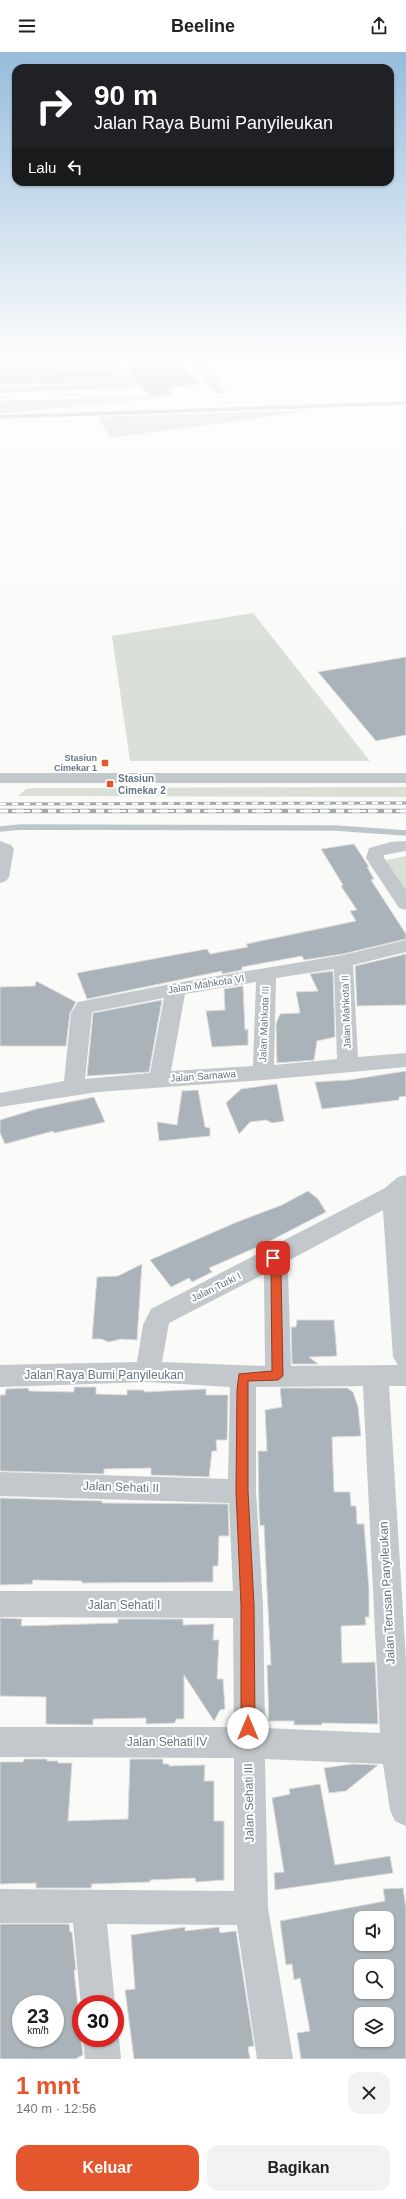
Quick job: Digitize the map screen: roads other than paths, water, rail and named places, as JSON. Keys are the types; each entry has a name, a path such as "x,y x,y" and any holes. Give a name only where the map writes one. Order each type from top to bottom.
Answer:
{"street":[{"path":"0,769 329,773 406,778"},
{"path":"0,778 329,773 406,769"},
{"path":"0,792 22,787 36,778"},
{"path":"0,846 5,849 0,877"},
{"path":"406,846 380,850 375,852 375,858 406,904"},
{"name":"Jalan Mahkota VI","path":"74,1086 81,1013 85,1008 176,989 344,961 406,946"},
{"name":"Jalan Mahkota II","path":"344,961 348,1063"},
{"name":"Jalan Mahkota III","path":"263,1073 266,975"},
{"path":"159,1079 176,989"},
{"name":"Jalan Samawa","path":"0,1100 74,1086 263,1073 348,1063 406,1060"},
{"path":"399,1188 406,1357"},
{"name":"Jalan Turki I","path":"148,1372 155,1325 160,1316 273,1258 399,1188"},
{"path":"273,1258 276,1272 278,1376"},
{"name":"Jalan Raya Bumi Panyileukan","path":"0,1376 148,1372 243,1377 375,1374 406,1375"},
{"name":"Jalan Terusan Panyileukan","path":"375,1374 389,1748 406,1810"},
{"name":"Jalan Sehati III","path":"243,1377 242,1491 248,1605 248,1743 251,1908 275,2059"},
{"name":"Jalan Sehati II","path":"0,1484 242,1491"},
{"name":"Jalan Sehati I","path":"0,1604 248,1605"},
{"name":"Jalan Sehati IV","path":"0,1742 248,1743 389,1748"},
{"path":"0,1906 251,1908"},
{"path":"88,1907 97,1995"},
{"path":"102,2047 103,2059"}],"waterway":[{"path":"0,829 21,827 335,828 406,833"}],"railway":[{"path":"0,804 406,803"},
{"path":"0,811 406,811"}],"place":[{"name":"Stasiun Cimekar 1","path":"105,763"},
{"name":"Stasiun Cimekar 2","path":"110,784"}]}
